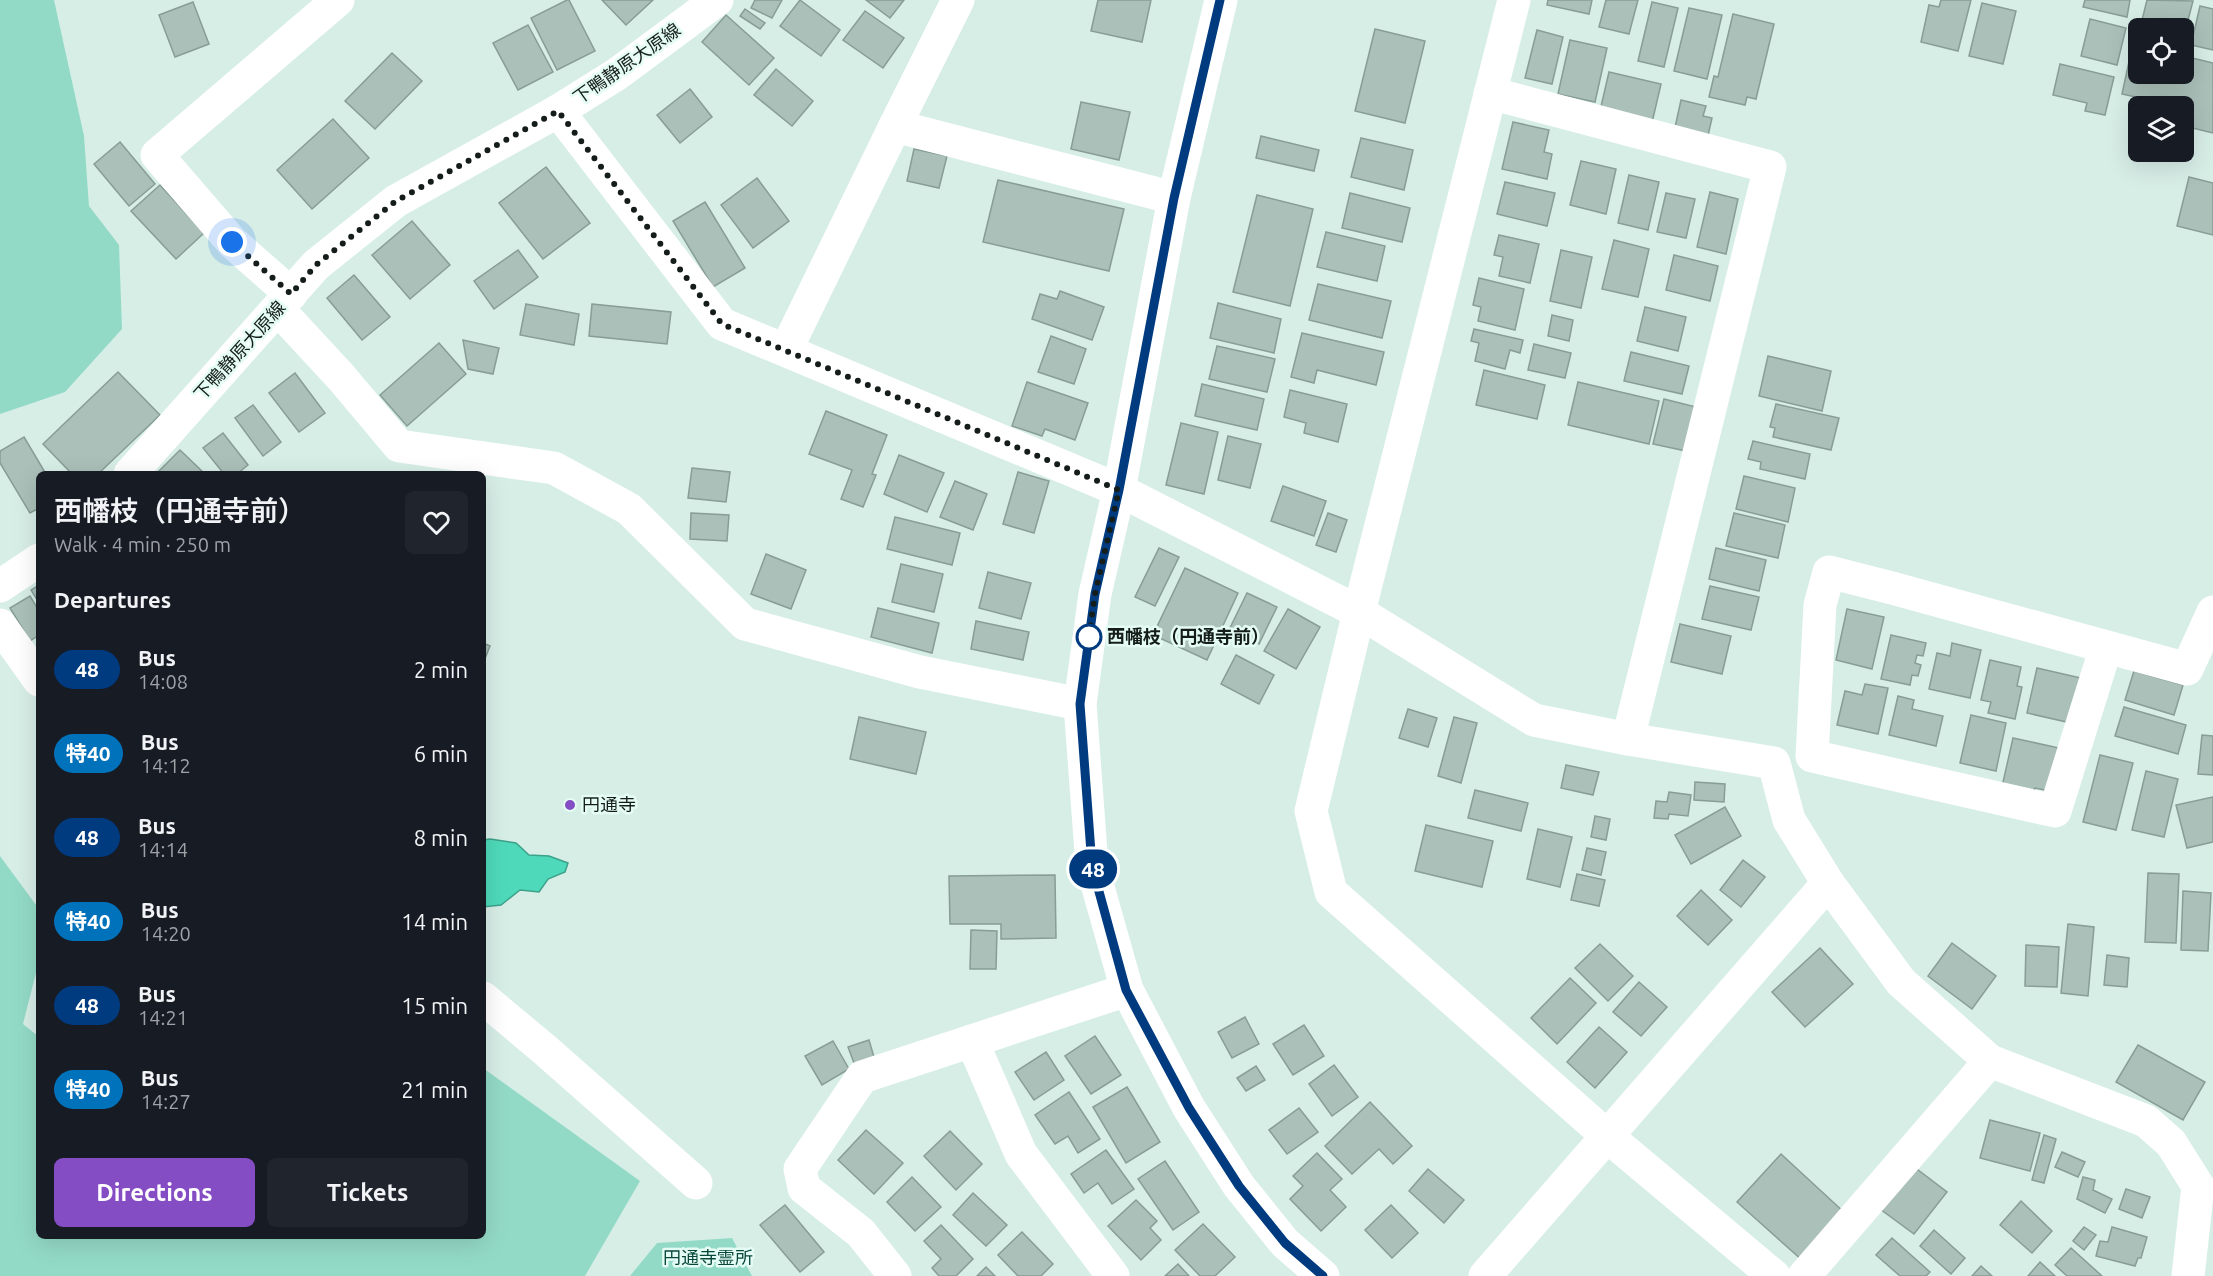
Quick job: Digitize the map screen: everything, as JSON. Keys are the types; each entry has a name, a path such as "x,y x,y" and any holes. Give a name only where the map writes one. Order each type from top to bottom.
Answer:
{"street":[{"path":"338,0 157,155 285,301 341,377 399,446 554,468 628,509 745,624 920,672 1080,704"},
{"name":"下鴨静原大原線","path":"133,471 316,265 396,201 558,111 618,74 717,0"},
{"path":"786,350 958,0"},
{"path":"1221,0 1174,198 1119,490 1095,594 1080,704 1092,866 1126,990 1189,1108 1239,1186 1285,1243 1323,1276"},
{"path":"1514,0 1311,811 1331,892 1607,1136 1773,1276"},
{"path":"1490,93 1770,167 1628,739"},
{"path":"558,111 722,324 1119,490 1359,612 1534,720 1628,739 1774,763 1812,756 2055,811 2106,647"},
{"path":"895,126 1174,198"},
{"path":"0,586 36,562"},
{"path":"1812,756 1820,605 1829,572 2187,669 2213,612"},
{"path":"0,625 36,677"},
{"path":"1774,763 1789,820 1828,883 1901,982 1990,1061 2146,1121 2171,1143 2198,1186 2188,1276"},
{"path":"1485,1276 1828,883"},
{"path":"895,1276 861,1233 804,1188 800,1169 862,1077 1126,990"},
{"path":"486,1001 696,1183"},
{"path":"972,1041 1021,1154 1113,1276"},
{"path":"1804,1276 1990,1061"}],"green space":[{"path":"0,0 54,0 84,136 89,206 119,245 122,329 65,392 0,414"},
{"path":"0,856 36,905 36,973 23,1024 36,1035 36,1239 486,1239 486,1070 640,1181 585,1276 0,1276"},
{"name":"円通寺霊所","path":"732,1238 752,1276 630,1276 657,1243"}],"shaded area":[{"path":"486,840 516,843 529,855 549,856 568,863 565,872 548,879 539,892 520,890 501,905 486,907"}],"building":[{"path":"567,0 595,51 557,70 531,18"},
{"path":"602,0 653,0 626,25"},
{"path":"755,0 782,0 772,18 751,8"},
{"path":"800,0 840,30 821,56 780,26"},
{"path":"866,0 904,0 890,18"},
{"path":"1098,0 1151,0 1142,42 1091,31"},
{"path":"1548,0 1592,0 1589,14 1547,5"},
{"path":"1606,0 1638,0 1629,34 1599,27"},
{"path":"1941,0 1971,0 1958,51 1921,42 1929,5 1939,7"},
{"path":"2085,0 2130,0 2127,17 2083,7"},
{"path":"2147,0 2193,1 2189,18 2142,18"},
{"path":"193,2 209,44 175,57 159,15"},
{"path":"1652,2 1678,8 1664,67 1638,61"},
{"path":"1982,3 2016,11 2003,64 1969,56"},
{"path":"2200,6 2213,9 2213,50 2194,46 2194,32"},
{"path":"1689,8 1722,15 1707,79 1674,71"},
{"path":"745,9 765,23 760,29 740,16"},
{"path":"865,11 904,38 883,68 843,40"},
{"path":"1733,14 1774,24 1756,99 1747,97 1745,105 1709,97 1714,76 1718,77"},
{"path":"726,15 774,58 749,85 702,42"},
{"path":"2090,19 2126,28 2117,65 2081,56"},
{"path":"528,25 553,72 518,90 493,43"},
{"path":"1375,29 1425,41 1405,123 1355,111"},
{"path":"1537,30 1563,37 1552,84 1525,78"},
{"path":"1570,40 1607,48 1595,102 1558,94"},
{"path":"392,53 422,81 375,129 345,101"},
{"path":"2194,58 2213,63 2213,133 2194,128 2194,96 2122,94 2128,66 2128,84 2194,84"},
{"path":"2060,64 2114,77 2105,115 2085,111 2087,103 2053,95"},
{"path":"776,69 813,101 792,126 754,95"},
{"path":"1609,72 1661,84 1651,127 1599,115"},
{"path":"690,89 712,117 680,143 657,115"},
{"path":"1681,100 1706,106 1703,116 1712,118 1707,140 1674,132"},
{"path":"1081,102 1130,112 1119,160 1071,149"},
{"path":"333,119 369,158 312,209 277,170"},
{"path":"1513,122 1549,130 1544,152 1552,154 1547,179 1502,169"},
{"path":"1261,136 1319,150 1314,171 1256,158"},
{"path":"1361,138 1413,150 1404,190 1351,177"},
{"path":"120,142 155,184 129,206 94,164"},
{"path":"914,149 947,156 939,188 907,181"},
{"path":"1581,161 1616,169 1606,214 1570,205"},
{"path":"546,167 590,223 543,259 499,203"},
{"path":"1629,175 1659,182 1648,230 1618,223"},
{"path":"2189,177 2213,183 2213,235 2177,226"},
{"path":"757,178 789,221 753,248 721,205"},
{"path":"998,180 1124,209 1109,271 983,242"},
{"path":"1505,182 1555,193 1547,226 1497,214"},
{"path":"160,185 204,233 176,259 131,211"},
{"path":"1710,192 1738,199 1726,254 1697,247"},
{"path":"1350,193 1410,208 1402,242 1342,228"},
{"path":"1666,193 1695,199 1686,238 1657,232"},
{"path":"1257,195 1313,209 1290,306 1233,292"},
{"path":"705,202 745,268 713,287 673,221"},
{"path":"412,221 450,265 410,299 372,255"},
{"path":"1326,232 1385,246 1377,281 1317,267"},
{"path":"1499,235 1539,244 1530,283 1499,276 1503,257 1494,255"},
{"path":"1614,240 1649,249 1638,297 1602,289"},
{"path":"518,250 538,277 494,309 474,281"},
{"path":"1561,250 1592,257 1581,308 1550,301"},
{"path":"1674,255 1718,266 1710,301 1666,290"},
{"path":"354,275 390,317 362,340 327,298"},
{"path":"1479,278 1524,289 1515,330 1478,321 1481,307 1473,305"},
{"path":"1318,284 1391,301 1382,338 1309,320"},
{"path":"1060,291 1104,307 1092,340 1032,319 1040,294 1057,299"},
{"path":"1218,303 1281,319 1274,353 1210,338"},
{"path":"526,304 579,314 574,345 520,335"},
{"path":"592,304 671,312 667,344 589,336"},
{"path":"1645,307 1686,317 1678,351 1637,341"},
{"path":"1552,315 1573,320 1569,341 1548,336"},
{"path":"1474,329 1523,340 1520,353 1510,350 1505,369 1475,361 1479,343 1471,341"},
{"path":"1302,333 1384,352 1376,385 1317,370 1314,383 1291,377"},
{"path":"1051,336 1086,349 1074,384 1038,372"},
{"path":"463,340 499,348 493,374 468,369"},
{"path":"439,343 466,374 407,426 380,395"},
{"path":"1534,344 1571,353 1565,378 1528,370"},
{"path":"1217,346 1275,359 1267,392 1209,379"},
{"path":"1631,352 1689,366 1682,394 1624,381"},
{"path":"1768,356 1831,371 1822,411 1759,396"},
{"path":"1484,370 1545,385 1537,419 1476,405"},
{"path":"118,372 160,415 101,471 69,471 43,444"},
{"path":"295,373 325,413 299,432 269,393"},
{"path":"1027,382 1088,403 1075,440 1045,429 1042,436 1012,426"},
{"path":"1578,382 1659,401 1649,444 1568,425"},
{"path":"1202,384 1264,399 1257,430 1195,416"},
{"path":"1290,390 1347,404 1338,442 1304,433 1306,423 1284,417"},
{"path":"1664,399 1696,407 1686,451 1653,444"},
{"path":"1776,404 1839,418 1831,450 1773,437 1775,428 1770,427"},
{"path":"253,405 281,442 263,456 235,418"},
{"path":"826,411 887,435 872,474 876,475 863,507 841,499 852,470 809,454"},
{"path":"1181,423 1218,432 1204,494 1166,485"},
{"path":"223,433 248,465 241,471 222,471 203,448"},
{"path":"1228,436 1261,444 1250,488 1218,480"},
{"path":"24,437 44,471 36,471 36,510 30,513 0,463 0,451"},
{"path":"1753,441 1810,454 1805,479 1760,469 1761,462 1748,459"},
{"path":"180,450 202,471 159,471"},
{"path":"899,455 944,473 927,512 884,494"},
{"path":"692,468 730,472 726,502 688,498"},
{"path":"1018,472 1049,481 1034,533 1003,524"},
{"path":"1744,476 1795,488 1788,522 1736,509"},
{"path":"955,481 987,494 973,530 940,517"},
{"path":"1283,486 1326,501 1314,536 1271,521"},
{"path":"691,513 729,515 727,541 690,539"},
{"path":"1328,513 1347,520 1336,552 1316,545"},
{"path":"1734,513 1785,525 1778,558 1726,546"},
{"path":"895,517 960,533 952,565 887,549"},
{"path":"1159,548 1179,557 1155,606 1135,597"},
{"path":"1716,548 1766,560 1759,591 1709,579"},
{"path":"766,554 806,570 791,609 751,594"},
{"path":"901,564 943,574 934,612 892,602"},
{"path":"1185,568 1238,593 1207,660 1153,635"},
{"path":"988,572 1031,583 1021,619 979,608"},
{"path":"1710,586 1759,597 1751,630 1702,619"},
{"path":"36,587 36,598 31,590"},
{"path":"1247,593 1277,607 1259,644 1229,630"},
{"path":"30,596 36,606 36,637 30,641 10,608"},
{"path":"878,608 939,623 932,653 871,637"},
{"path":"1288,609 1320,627 1296,669 1264,651"},
{"path":"1847,609 1884,617 1872,669 1836,660"},
{"path":"976,621 1029,632 1023,660 971,649"},
{"path":"1680,624 1731,636 1722,674 1671,662"},
{"path":"1891,635 1926,643 1923,656 1917,655 1915,663 1921,665 1918,676 1912,675 1910,685 1881,679"},
{"path":"1952,643 1981,650 1970,698 1929,689 1937,653 1950,656"},
{"path":"486,644 490,646 486,656"},
{"path":"1236,655 1274,675 1259,704 1221,684"},
{"path":"1990,660 2021,667 2017,686 2022,687 2015,719 1988,713 1991,702 1981,700"},
{"path":"2037,668 2081,678 2071,723 2027,713"},
{"path":"2134,671 2183,685 2174,715 2125,700"},
{"path":"1865,684 1888,688 1878,734 1837,725 1845,691 1862,695"},
{"path":"1898,696 1914,700 1912,709 1943,716 1936,746 1889,735"},
{"path":"2124,707 2186,725 2178,754 2115,736"},
{"path":"1408,709 1437,718 1428,747 1399,738"},
{"path":"1971,715 2006,723 1996,771 1960,763"},
{"path":"859,717 926,732 916,774 850,759"},
{"path":"1454,717 1477,723 1461,783 1438,776"},
{"path":"2202,735 2213,736 2213,775 2198,774"},
{"path":"2013,738 2059,748 2050,791 2035,788 2032,797 2001,791"},
{"path":"2100,755 2133,763 2116,830 2083,822"},
{"path":"1566,765 1599,772 1593,795 1561,788"},
{"path":"2146,771 2178,779 2164,837 2132,830"},
{"path":"1695,782 1725,784 1724,802 1694,800"},
{"path":"1475,790 1528,803 1521,831 1468,818"},
{"path":"1669,792 1691,795 1688,816 1669,814 1668,819 1654,818 1656,801 1667,802"},
{"path":"2213,797 2213,842 2187,848 2176,805"},
{"path":"1725,807 1741,836 1691,864 1675,835"},
{"path":"1595,816 1610,819 1606,840 1591,837"},
{"path":"1426,825 1493,841 1482,887 1415,871"},
{"path":"1538,829 1572,837 1560,887 1527,879"},
{"path":"1587,848 1606,852 1601,875 1582,870"},
{"path":"1743,860 1765,877 1741,907 1720,890"},
{"path":"2148,873 2179,874 2176,943 2145,942"},
{"path":"1577,874 1605,880 1599,906 1571,900"},
{"path":"1055,875 1056,938 1001,939 1001,924 950,924 949,876"},
{"path":"1701,890 1732,920 1708,945 1677,916"},
{"path":"2183,891 2211,893 2208,951 2181,950"},
{"path":"2068,924 2094,927 2088,996 2061,993"},
{"path":"971,930 997,931 996,969 970,969"},
{"path":"1952,943 1996,976 1972,1009 1928,976"},
{"path":"1600,944 1633,976 1608,1001 1575,968"},
{"path":"2026,945 2059,947 2057,987 2025,986"},
{"path":"1820,948 1853,984 1805,1027 1772,992"},
{"path":"2107,955 2129,958 2127,987 2104,985"},
{"path":"1570,978 1596,1003 1557,1044 1531,1018"},
{"path":"1639,982 1667,1007 1641,1036 1613,1012"},
{"path":"1245,1017 1259,1044 1232,1058 1218,1032"},
{"path":"1304,1025 1324,1056 1293,1075 1273,1044"},
{"path":"1599,1027 1627,1052 1595,1088 1567,1062"},
{"path":"1095,1036 1121,1075 1091,1094 1065,1056"},
{"path":"869,1040 874,1057 854,1063 848,1047"},
{"path":"833,1041 849,1069 822,1085 805,1056"},
{"path":"2138,1045 2205,1082 2183,1120 2116,1082"},
{"path":"1046,1052 1064,1080 1034,1100 1015,1072"},
{"path":"1334,1065 1358,1097 1332,1116 1309,1084"},
{"path":"1256,1066 1265,1080 1246,1091 1237,1078"},
{"path":"1127,1087 1160,1142 1126,1163 1093,1107"},
{"path":"1069,1092 1100,1139 1078,1153 1068,1136 1055,1144 1035,1115"},
{"path":"1370,1102 1412,1146 1393,1164 1379,1149 1352,1174 1325,1146"},
{"path":"1299,1108 1318,1132 1287,1154 1269,1130"},
{"path":"1990,1120 2040,1133 2030,1171 1980,1158"},
{"path":"866,1130 903,1163 874,1194 838,1160"},
{"path":"950,1131 982,1164 956,1190 924,1156"},
{"path":"2044,1135 2056,1139 2044,1183 2032,1180"},
{"path":"1106,1150 1134,1189 1112,1204 1098,1183 1084,1193 1071,1174"},
{"path":"2062,1152 2085,1162 2078,1177 2055,1167"},
{"path":"1317,1153 1342,1179 1330,1190 1346,1207 1321,1231 1290,1199 1303,1186 1293,1176"},
{"path":"1781,1154 1846,1214 1803,1261 1737,1202"},
{"path":"1905,1160 1947,1192 1914,1234 1872,1203"},
{"path":"1165,1161 1199,1212 1173,1230 1138,1179"},
{"path":"1428,1169 1464,1200 1444,1223 1409,1191"},
{"path":"912,1177 941,1207 915,1231 887,1202"},
{"path":"2083,1177 2095,1180 2093,1190 2112,1199 2105,1213 2077,1199"},
{"path":"2126,1189 2150,1197 2142,1218 2119,1209"},
{"path":"973,1193 1007,1225 986,1246 953,1215"},
{"path":"1136,1200 1157,1221 1150,1228 1161,1240 1141,1260 1108,1226"},
{"path":"2021,1201 2052,1231 2032,1253 2000,1225"},
{"path":"785,1205 824,1252 800,1272 760,1225"},
{"path":"1391,1205 1418,1233 1392,1258 1365,1230"},
{"path":"1203,1224 1235,1257 1215,1276 1200,1276 1175,1250"},
{"path":"941,1225 973,1259 956,1276 939,1276 932,1268 941,1259 924,1241"},
{"path":"2084,1227 2096,1235 2084,1250 2073,1241"},
{"path":"2112,1227 2147,1237 2141,1258 2138,1258 2135,1266 2096,1256 2100,1241 2108,1242"},
{"path":"1934,1230 1965,1258 1951,1274 1920,1246"},
{"path":"1022,1232 1053,1264 1041,1276 1018,1276 998,1255"},
{"path":"1892,1238 1930,1272 1926,1276 1900,1276 1876,1255"},
{"path":"2071,1248 2102,1276 2067,1276 2055,1265"},
{"path":"2040,1262 2055,1276 2028,1276"},
{"path":"1178,1264 1189,1276 1165,1276"},
{"path":"1981,1266 1992,1276 1972,1276"},
{"path":"986,1267 995,1276 977,1276"}],"bus line":[{"name":"48","path":"1220,0 1174,198 1119,490 1095,594 1080,704 1092,866 1126,990 1189,1108 1239,1186 1285,1243 1323,1276"}],"place":[{"name":"西幡枝（円通寺前）","path":"1089,637"},
{"name":"円通寺","path":"570,805"}],"route":[{"path":"232,242 291,294 316,265 396,201 558,111 722,324 1119,490 1095,594 1089,637"}]}
